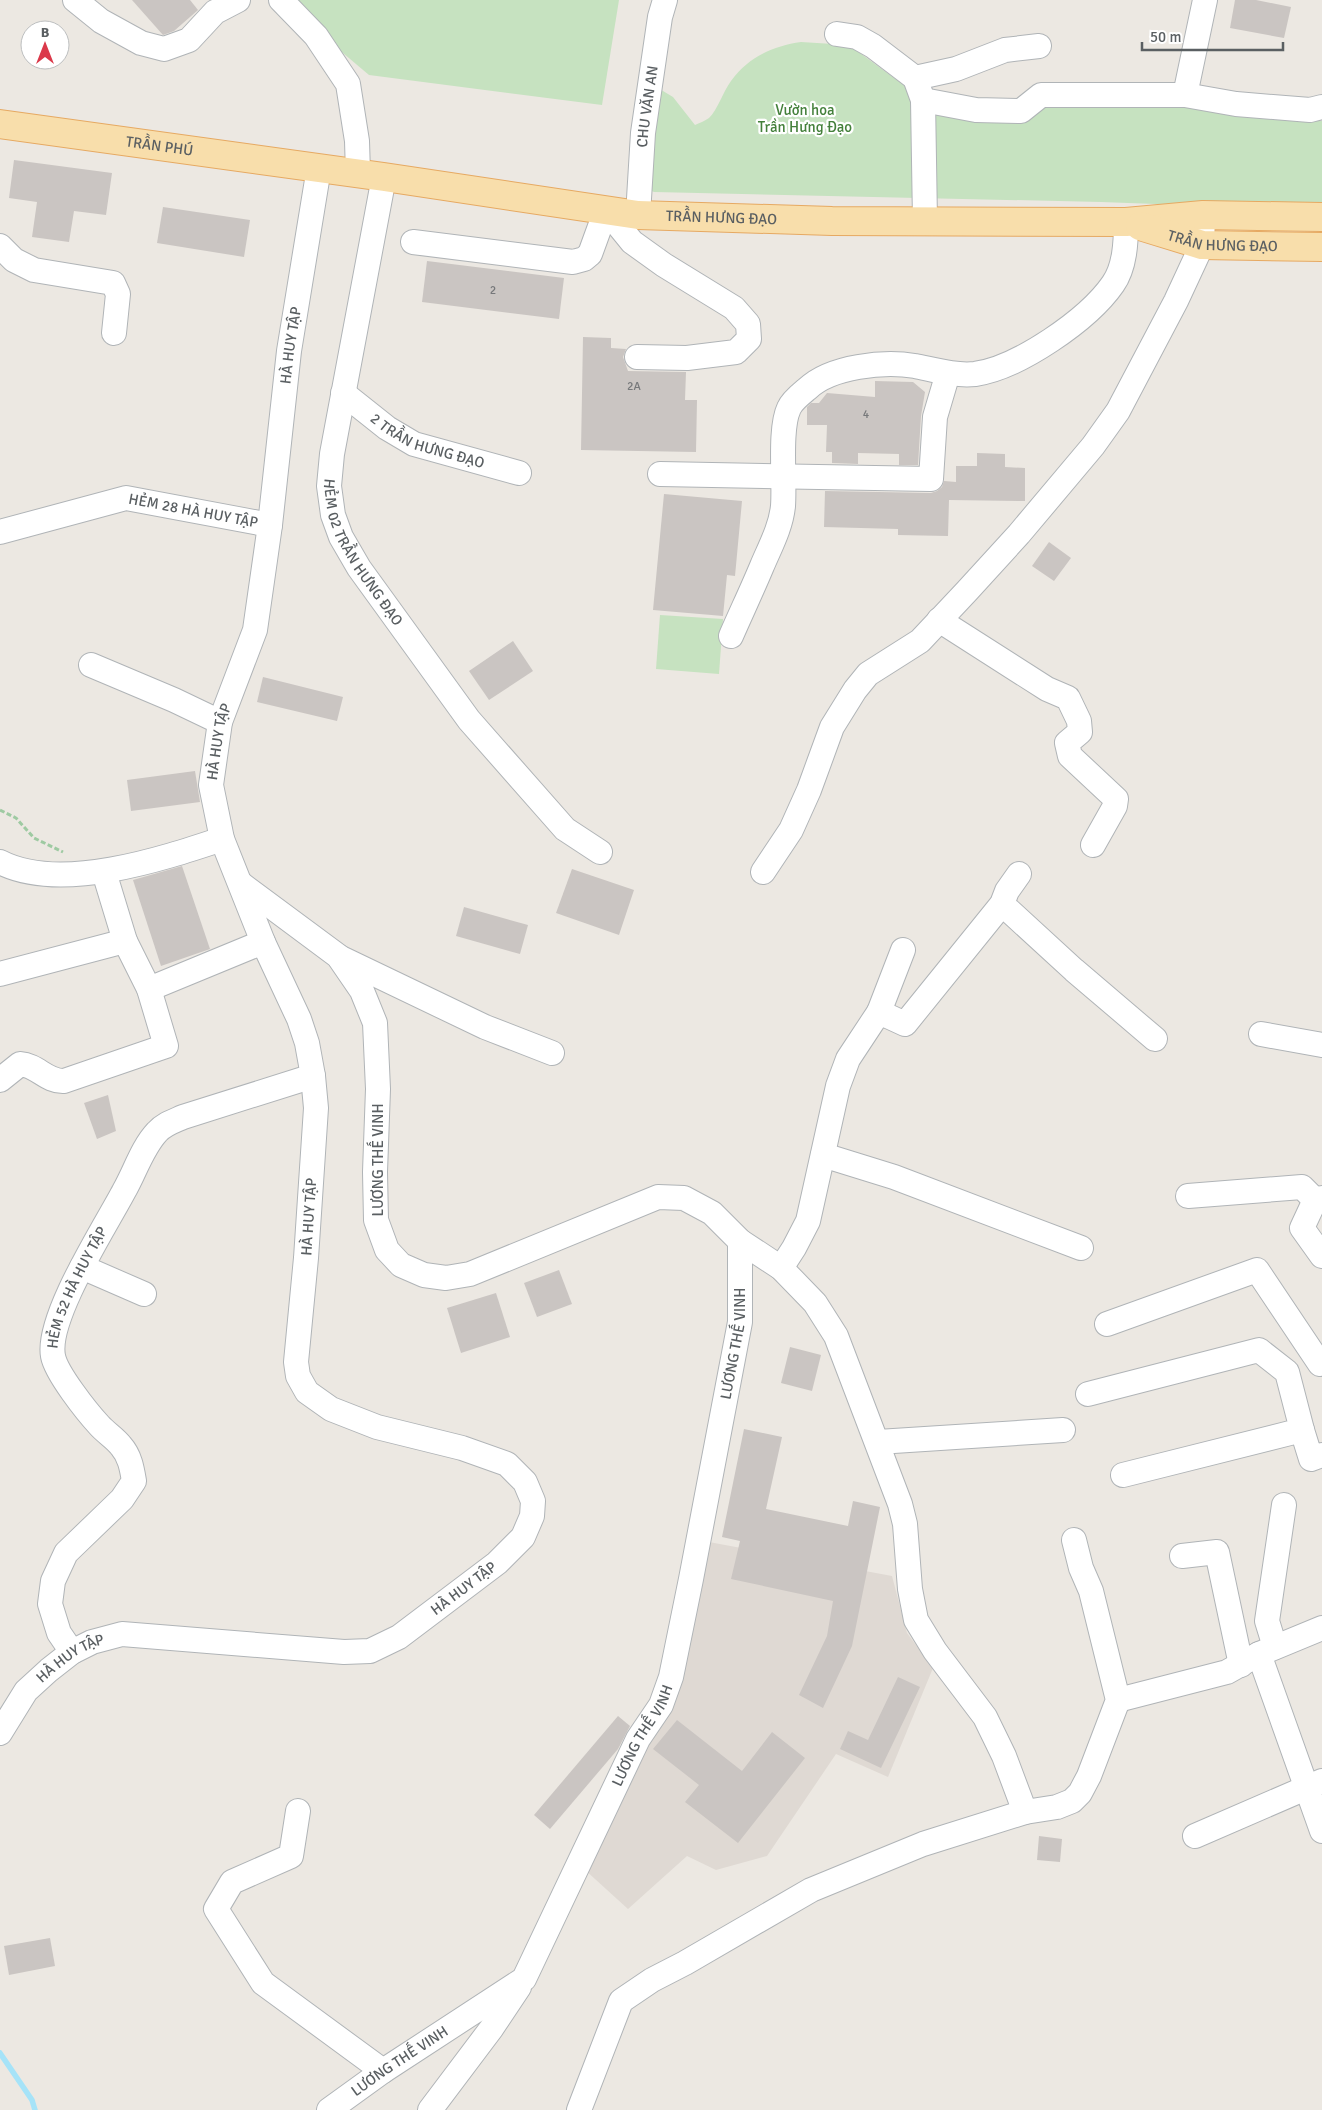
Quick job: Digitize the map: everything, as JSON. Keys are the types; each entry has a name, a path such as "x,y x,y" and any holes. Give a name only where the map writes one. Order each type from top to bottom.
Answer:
{"main road":[{"name":"TRẦN PHÚ","path":"0,124 319,168"},
{"name":"TRẦN HƯNG ĐẠO","path":"319,168 638,215 832,221 1126,222 1202,215 1322,217"},
{"name":"TRẦN HƯNG ĐẠO","path":"1126,222 1202,245 1322,247"}],"street":[{"path":"75,0 101,21 141,43 164,49 189,40 215,12 238,0"},
{"path":"281,0 316,36 348,84 357,141 358,173"},
{"name":"CHU VĂN AN","path":"638,215 643,134 660,17 665,0"},
{"path":"1185,95 1205,0"},
{"path":"837,34 857,37 873,46 915,78 923,100 925,221"},
{"path":"915,78 956,69 1005,50 1039,46"},
{"path":"923,100 976,110 1021,111 1041,95 1185,95 1254,105 1310,110 1322,107"},
{"name":"HÀ HUY TẬP","path":"0,1733 26,1691 72,1652 92,1642 122,1634 344,1652 370,1651 399,1636 497,1563 523,1536 532,1516 533,1501 525,1482 507,1464 462,1448 378,1427 331,1409 307,1392 298,1376 296,1362 306,1258 316,1108 314,1076 307,1043 299,1020 263,942 222,839 211,784 220,722 255,630 270,525 289,351 319,168"},
{"name":"HẺM 02 TRẦN HƯNG ĐẠO","path":"384,177 332,454 328,486 333,515 342,537 359,568 468,720 565,829 600,852"},
{"path":"413,242 573,262 584,259 590,254 606,210"},
{"path":"606,210 632,242 664,265 734,308 748,324 749,339 736,352 687,358 637,357"},
{"path":"763,872 791,830 809,790 832,727 855,690 868,674 920,640 939,620 1019,534 1093,446 1118,411 1176,301 1202,245 1202,215"},
{"path":"731,636 775,537 783,507 785,425 789,406 809,387 831,375 868,365 913,366 948,373 976,374 1011,363 1047,343 1092,308 1113,284 1126,247 1126,222"},
{"path":"0,246 14,260 34,270 113,283 118,294 114,333"},
{"path":"660,474 931,479 935,416 948,373"},
{"name":"2 TRẦN HƯNG ĐẠO","path":"343,393 387,428 414,444 519,473"},
{"name":"HẺM 28 HÀ HUY TẬP","path":"0,532 126,498 270,525"},
{"path":"939,620 1047,689 1068,698 1079,721 1080,732 1068,743 1070,756 1116,799 1093,846"},
{"path":"91,665 174,700 220,722"},
{"path":"0,862 30,873 104,872 163,859 222,839"},
{"path":"0,1080 20,1064 32,1067 53,1080 64,1081 166,1046 149,989 125,941 104,872"},
{"path":"879,1012 905,1024 1002,904 1007,891 1019,874"},
{"name":"LƯƠNG THẾ VINH","path":"240,884 338,956 362,991 375,1023 378,1089 375,1172 376,1220 387,1250 402,1265 424,1275 446,1278 470,1274 658,1197 684,1198 712,1213 740,1241 781,1268 815,1303 836,1336 891,1476 905,1524 910,1589 916,1620 935,1651 985,1716 1004,1756 1025,1812"},
{"path":"1002,904 1074,970 1155,1039"},
{"path":"0,974 125,941"},
{"path":"149,989 263,942"},
{"path":"781,1268 808,1221 838,1086 848,1058 879,1012 903,950"},
{"path":"338,956 485,1027 552,1053"},
{"path":"1261,1034 1322,1045"},
{"name":"HẺM 52 HÀ HUY TẬP","path":"72,1652 59,1633 50,1604 53,1581 66,1553 122,1499 134,1481 131,1463 122,1446 99,1425 68,1386 53,1356 54,1332 58,1319 82,1267 125,1191 148,1144 164,1126 183,1117 314,1076"},
{"path":"823,1155 894,1177 1081,1248"},
{"path":"1188,1196 1302,1187 1318,1199 1302,1228 1322,1256"},
{"name":"LƯƠNG THẾ VINH","path":"329,2110 383,2071 524,1979 638,1739 661,1705 671,1677 740,1322 740,1241"},
{"path":"82,1267 144,1294"},
{"path":"1108,1324 1257,1270 1321,1364 1287,1372"},
{"path":"1088,1394 1258,1350 1287,1372 1310,1459 1322,1455"},
{"path":"878,1442 1063,1430"},
{"path":"1122,1475 1302,1430"},
{"path":"1258,1655 1267,1621 1272,1574 1284,1505"},
{"path":"580,2110 621,2001 652,1980 811,1890 923,1844 1025,1812 1057,1807 1072,1801 1080,1793 1089,1776 1118,1700 1090,1591 1081,1568 1074,1540"},
{"path":"1182,1556 1217,1552 1258,1655 1314,1784 1322,1831"},
{"path":"1118,1700 1227,1672 1258,1655 1322,1628"},
{"path":"1194,1836 1314,1784"},
{"path":"298,1811 291,1856 232,1882 216,1909 263,1983 383,2071"},
{"path":"430,2110 491,2029 524,1979"}],"path":[{"path":"0,810 16,818 34,838 69,855"}],"shaded area":[{"path":"709,1542 892,1576 907,1633 933,1668 888,1777 836,1754 767,1856 716,1870 687,1856 628,1909 584,1869 645,1741"}],"green space":[{"path":"293,0 619,0 602,105 369,75 337,48"},
{"name":"Vườn hoa Trần Hưng Đạo","path":"801,42 849,45 905,86 936,113 1043,101 1182,101 1300,121 1322,121 1322,210 1101,202 654,192 645,188 658,88 673,97 695,125 712,115 728,85 745,65 771,50"},
{"path":"660,615 723,619 719,674 656,669"}],"building":[{"path":"132,0 190,0 198,10 174,31 163,35"},
{"path":"1235,0 1256,0 1291,7 1284,38 1230,28"},
{"path":"14,160 112,173 106,215 74,211 69,242 32,237 37,202 9,198"},
{"path":"163,207 250,220 244,257 157,243"},
{"path":"427,261 564,278 559,319 422,302"},
{"path":"583,337 611,338 611,348 626,349 623,357 628,371 686,372 685,400 697,400 696,452 581,450"},
{"path":"875,381 913,382 925,392 921,416 918,465 899,465 899,454 858,453 858,464 832,463 832,452 826,452 827,425 807,425 807,407 811,403 819,403 827,393 875,397"},
{"path":"977,453 1005,454 1005,467 1025,468 1025,501 949,500 948,536 898,535 898,529 824,527 825,491 931,493 942,487 944,481 956,482 956,466 977,466"},
{"path":"664,494 742,501 735,576 727,575 723,616 653,610"},
{"path":"1049,542 1071,558 1054,581 1032,566"},
{"path":"513,641 533,671 489,700 469,671"},
{"path":"263,677 343,697 337,721 257,702"},
{"path":"195,771 200,802 131,811 127,780"},
{"path":"182,866 210,949 161,966 133,880"},
{"path":"572,869 634,890 619,935 556,913"},
{"path":"464,907 528,925 520,954 456,936"},
{"path":"108,1095 116,1131 97,1139 84,1103"},
{"path":"559,1270 572,1304 537,1317 524,1283"},
{"path":"496,1293 510,1337 461,1353 447,1308"},
{"path":"790,1347 821,1355 812,1391 781,1383"},
{"path":"744,1429 782,1437 766,1509 848,1526 853,1501 880,1507 852,1646 823,1708 799,1695 827,1636 833,1601 731,1579 740,1541 722,1537"},
{"path":"898,1677 920,1687 881,1768 840,1749 848,1731 868,1740"},
{"path":"618,1716 630,1726 618,1749 550,1829 534,1815"},
{"path":"677,1720 742,1771 772,1732 805,1758 738,1843 685,1802 699,1785 653,1749"},
{"path":"1039,1836 1062,1839 1060,1862 1037,1860"},
{"path":"50,1938 55,1966 9,1975 4,1946"}],"waterway":[{"path":"0,2053 32,2100 35,2110"}]}
